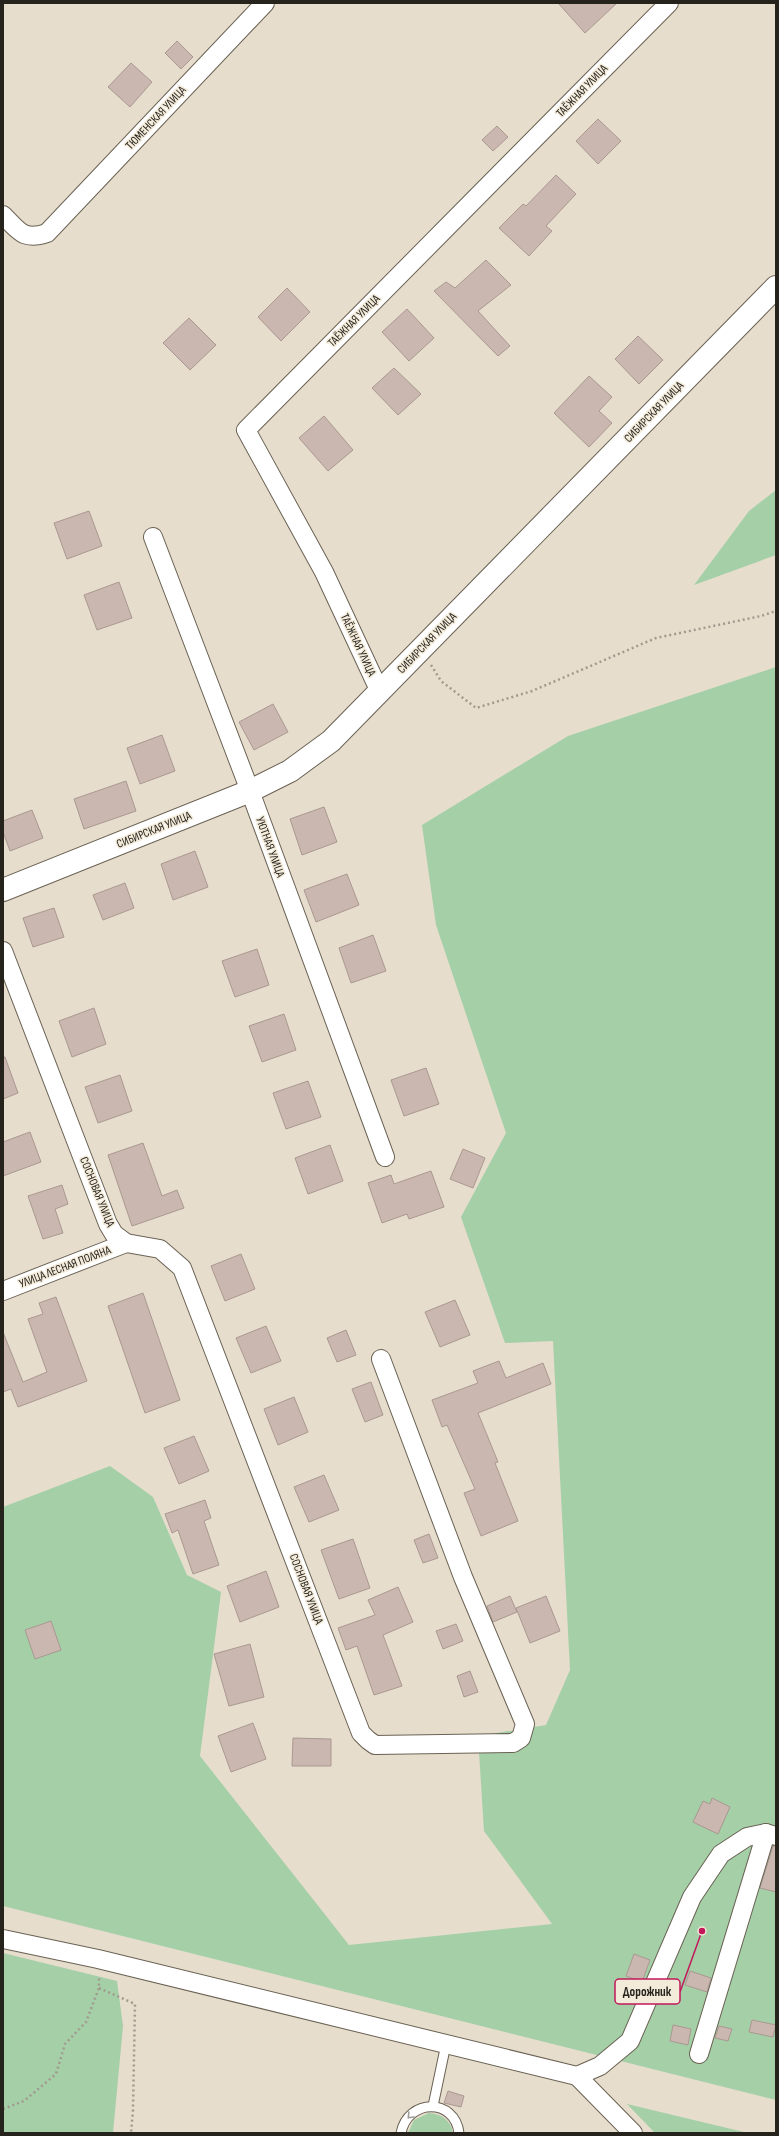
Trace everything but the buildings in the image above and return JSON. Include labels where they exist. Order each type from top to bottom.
[{"type":"street","name":"ТЮМЕНСКАЯ УЛИЦА","points":[[3,215],[27,237],[35,237],[47,233],[265,3]]},
{"type":"street","name":"ТАЁЖНАЯ УЛИЦА","points":[[380,692],[324,572],[246,430],[669,3]]},
{"type":"street","name":"СИБИРСКАЯ УЛИЦА","points":[[3,890],[250,791],[290,771],[332,741],[776,287]]},
{"type":"street","name":"УЮТНАЯ УЛИЦА","points":[[153,537],[250,791],[385,1158]]},
{"type":"street","name":"СОСНОВАЯ УЛИЦА","points":[[3,951],[108,1224],[114,1234],[126,1243],[160,1249],[182,1268],[361,1733],[376,1745],[513,1743],[521,1738],[525,1724],[463,1577],[381,1359]]},
{"type":"street","name":"УЛИЦА ЛЕСНАЯ ПОЛЯНА","points":[[3,1291],[126,1243]]},
{"type":"street","points":[[577,2076],[600,2066],[630,2041],[692,1897],[721,1854],[747,1837],[771,1835],[699,2054]]},
{"type":"street","points":[[3,1939],[98,1959],[577,2076],[633,2133]]},
{"type":"lane","points":[[433,2106],[446,2044]]},
{"type":"lane","points":[[402,2133],[408,2117],[415,2111],[424,2107],[433,2106],[443,2109],[451,2114],[456,2122],[459,2133]]},
{"type":"path","points":[[422,649],[441,681],[476,708],[532,691],[656,638],[761,616],[776,611]]},
{"type":"path","points":[[3,2109],[24,2101],[56,2074],[65,2044],[86,2022],[99,1988],[98,1959]]},
{"type":"path","points":[[99,1988],[135,2004],[134,2110],[131,2133]]},
{"type":"green space","points":[[776,490],[776,555],[694,585],[749,511]]},
{"type":"green space","points":[[776,667],[776,2100],[3,1906],[3,1507],[110,1466],[153,1497],[187,1575],[221,1592],[200,1756],[349,1945],[552,1924],[484,1831],[478,1736],[546,1725],[570,1670],[553,1341],[505,1343],[461,1217],[506,1133],[436,925],[422,825],[568,736]]},
{"type":"green space","points":[[3,1953],[117,1981],[123,2026],[113,2133],[3,2133]]},
{"type":"green space","points":[[627,2104],[748,2133],[655,2133]]},
{"type":"green space","points":[[429,2113],[445,2118],[452,2128],[453,2133],[408,2133],[414,2120]]},
{"type":"place","name":"Дорожник","points":[[702,1931]]}]
